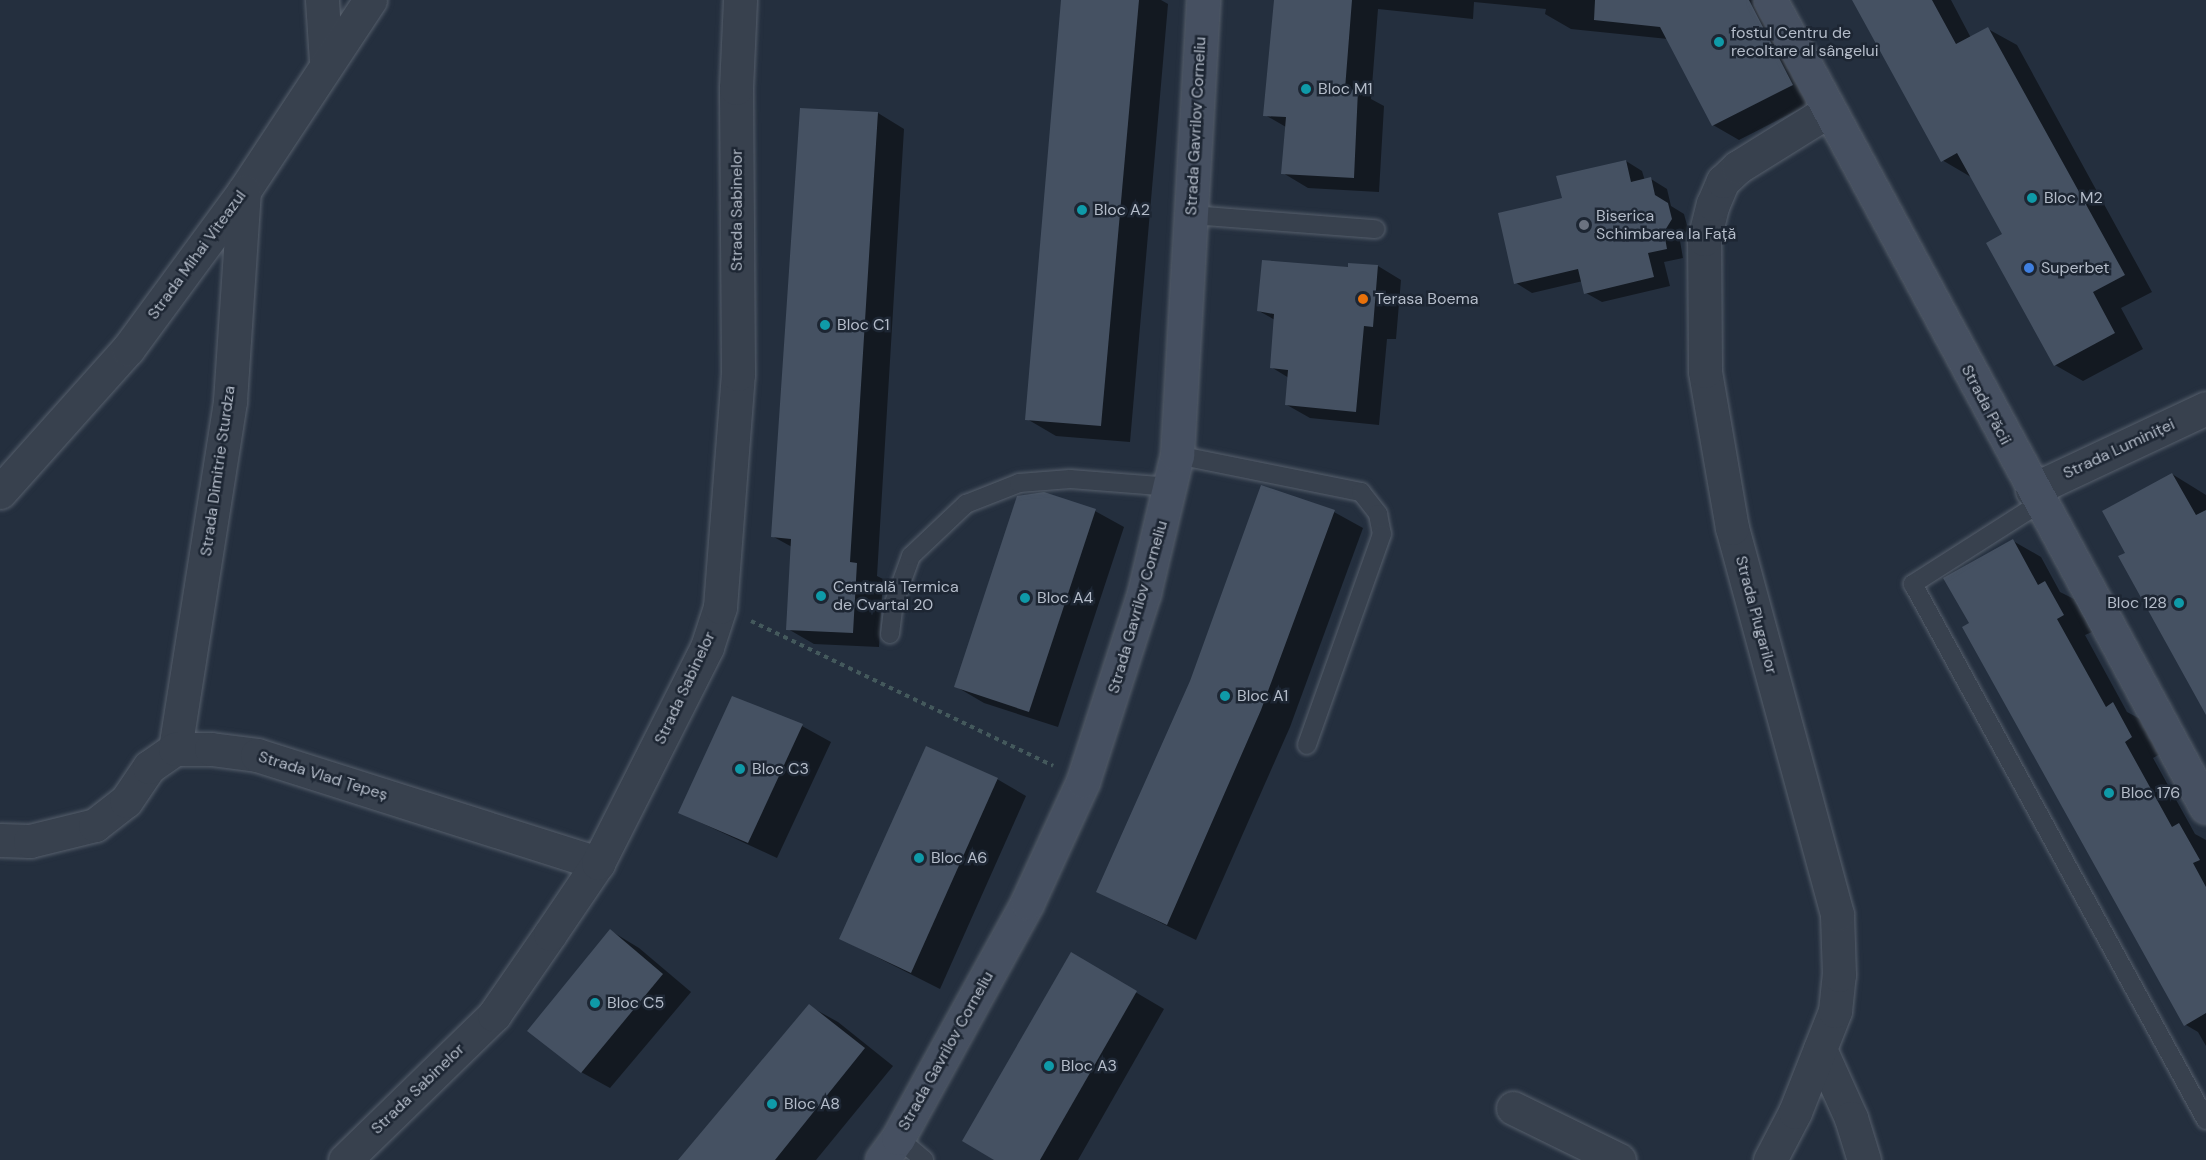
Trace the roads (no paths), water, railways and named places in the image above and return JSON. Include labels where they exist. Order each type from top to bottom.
[{"type":"street","points":[[322,0],[326,62]]},
{"type":"street","name":"Strada Mihai Viteazul","points":[[0,492],[128,349],[244,191],[326,62],[370,0]]},
{"type":"street","name":"Strada Sabinelor","points":[[345,1160],[494,1016],[598,863],[707,647],[720,607],[738,374],[736,88],[740,0]]},
{"type":"street","name":"Strada Gavrilov Corneliu","points":[[890,1149],[1028,903],[1083,781],[1116,686],[1172,487],[1177,454],[1203,0]]},
{"type":"street","name":"Strada Păcii","points":[[1770,0],[2206,807]]},
{"type":"street","name":"Strada Plugarilor","points":[[1770,1160],[1795,1112],[1835,1011],[1838,987],[1837,914],[1732,528],[1705,371],[1702,302],[1704,239],[1724,181],[1738,167],[1828,111]]},
{"type":"street","name":"Strada Dimitrie Sturdza","points":[[175,748],[230,401],[244,191]]},
{"type":"street","name":"Strada Luminiței","points":[[2036,496],[2206,408]]},
{"type":"street","points":[[0,840],[30,841],[95,825],[126,801],[149,767],[175,748]]},
{"type":"street","name":"Strada Vlad Țepeș","points":[[175,748],[257,755],[598,863]]},
{"type":"street","points":[[1820,1049],[1851,1118],[1864,1160]]},
{"type":"street","points":[[1513,1108],[1619,1160]]},
{"type":"lane","points":[[1191,215],[1375,229]]},
{"type":"lane","points":[[1177,454],[1361,492],[1378,514],[1382,534],[1307,745]]},
{"type":"lane","points":[[890,634],[894,603],[911,556],[966,504],[1029,482],[1070,479],[1172,487]]},
{"type":"lane","points":[[2036,496],[1913,585],[2206,1120]]},
{"type":"lane","points":[[890,1149],[924,1160]]},
{"type":"place","name":"fostul Centru de recoltare al sângelui","points":[[1719,42]]},
{"type":"place","name":"Bloc M1","points":[[1306,89]]},
{"type":"place","name":"Bloc M2","points":[[2032,198]]},
{"type":"place","name":"Bloc A2","points":[[1082,210]]},
{"type":"place","name":"Biserica Schimbarea la Față","points":[[1584,225]]},
{"type":"place","name":"Superbet","points":[[2029,268]]},
{"type":"place","name":"Terasa Boema","points":[[1363,299]]},
{"type":"place","name":"Bloc C1","points":[[825,325]]},
{"type":"place","name":"Centrală Termica de Cvartal 20","points":[[821,596]]},
{"type":"place","name":"Bloc A4","points":[[1025,598]]},
{"type":"place","name":"Bloc 128","points":[[2179,603]]},
{"type":"place","name":"Bloc A1","points":[[1225,696]]},
{"type":"place","name":"Bloc C3","points":[[740,769]]},
{"type":"place","name":"Bloc 176","points":[[2109,793]]},
{"type":"place","name":"Bloc A6","points":[[919,858]]},
{"type":"place","name":"Bloc C5","points":[[595,1003]]},
{"type":"place","name":"Bloc A3","points":[[1049,1066]]},
{"type":"place","name":"Bloc A8","points":[[772,1104]]}]
